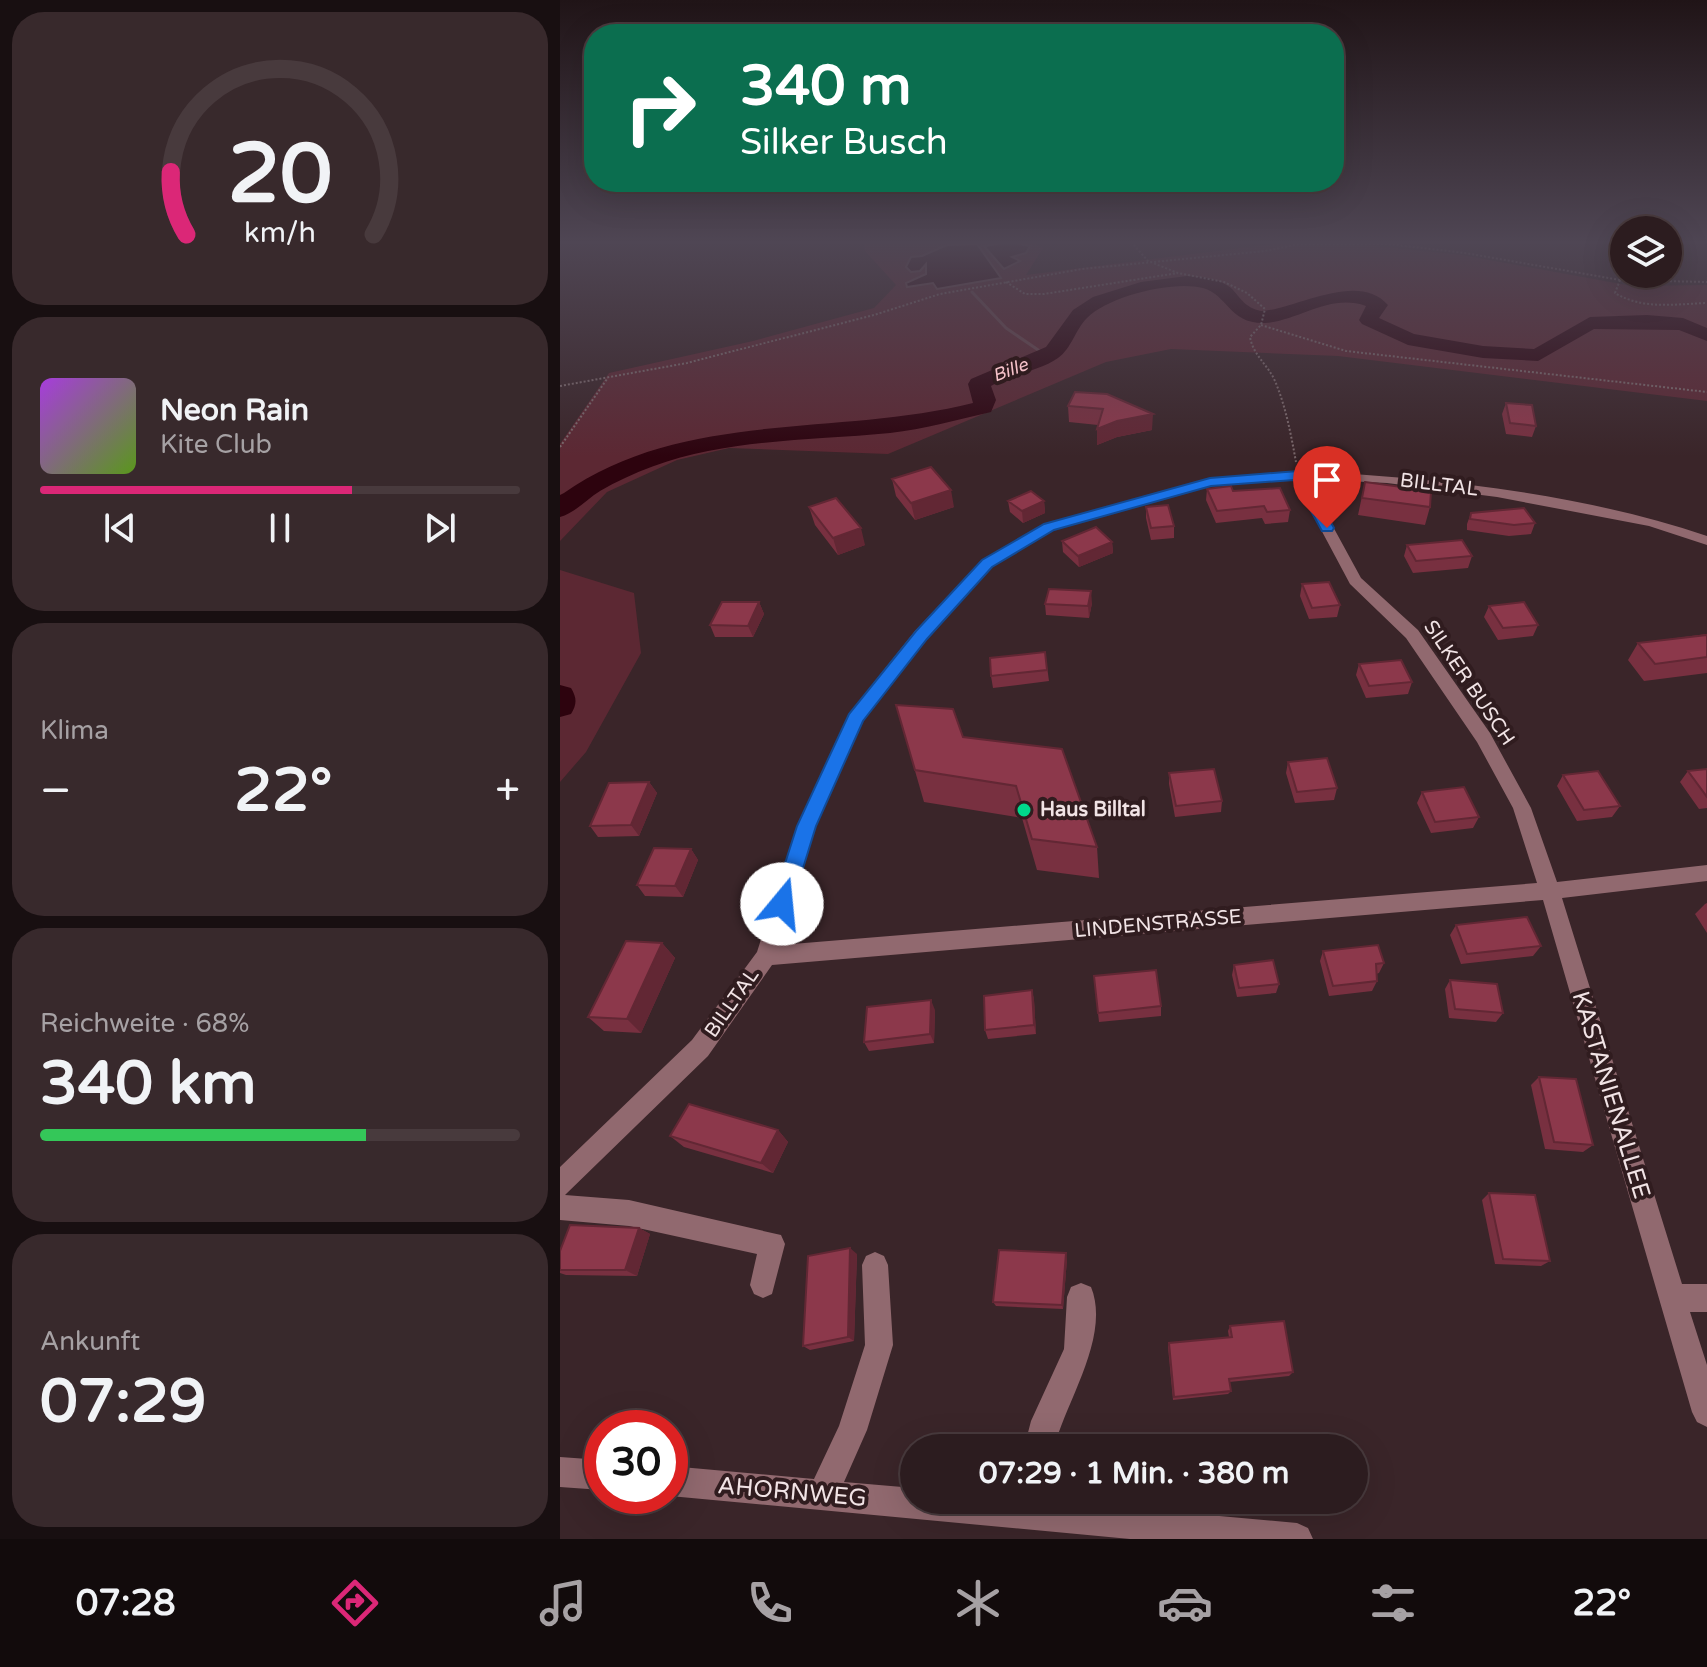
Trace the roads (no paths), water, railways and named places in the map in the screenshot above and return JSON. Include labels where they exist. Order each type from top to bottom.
[{"type":"street","name":"BILLTAL","points":[[560,1184],[700,1048],[766,956],[806,826],[855,718],[921,635],[987,564],[1049,527],[1133,501],[1210,482],[1298,475],[1387,479],[1497,493],[1652,522],[1707,541]]},
{"type":"street","name":"SILKER BUSCH","points":[[1298,475],[1355,581],[1412,634],[1484,738],[1522,808],[1550,891]]},
{"type":"street","name":"LINDENSTRASSE","points":[[766,956],[1550,891],[1707,873]]},
{"type":"street","name":"KASTANIENALLEE","points":[[1550,891],[1707,1412]]},
{"type":"street","points":[[560,1207],[629,1213],[772,1244],[763,1285]]},
{"type":"street","points":[[822,1495],[852,1430],[879,1345],[875,1265]]},
{"type":"street","points":[[1043,1434],[1078,1350],[1081,1297]]},
{"type":"street","points":[[1672,1298],[1707,1298]]},
{"type":"street","points":[[560,1472],[584,1474]]},
{"type":"street","name":"AHORNWEG","points":[[688,1483],[900,1499]]},
{"type":"street","name":"AHORNWEG","points":[[1070,1514],[1179,1533],[1297,1539]]},
{"type":"waterway","points":[[993,314],[1006,328],[1047,356]]},
{"type":"waterway","name":"Bille","points":[[560,509],[579,493],[617,473],[662,455],[707,444],[753,437],[892,426],[938,419],[983,407],[985,400],[979,384],[995,374],[1054,352],[1080,314]]},
{"type":"waterway","name":"Bille","points":[[1248,314],[1261,317],[1278,314]]},
{"type":"waterway","name":"Bille","points":[[1371,314],[1369,320],[1408,339],[1483,352],[1538,355],[1590,323],[1647,321],[1683,324],[1707,335]]},
{"type":"waterway","name":"Bille","points":[[560,696],[560,706]]},
{"type":"place","name":"Haus Billtal","points":[[1024,810]]}]
